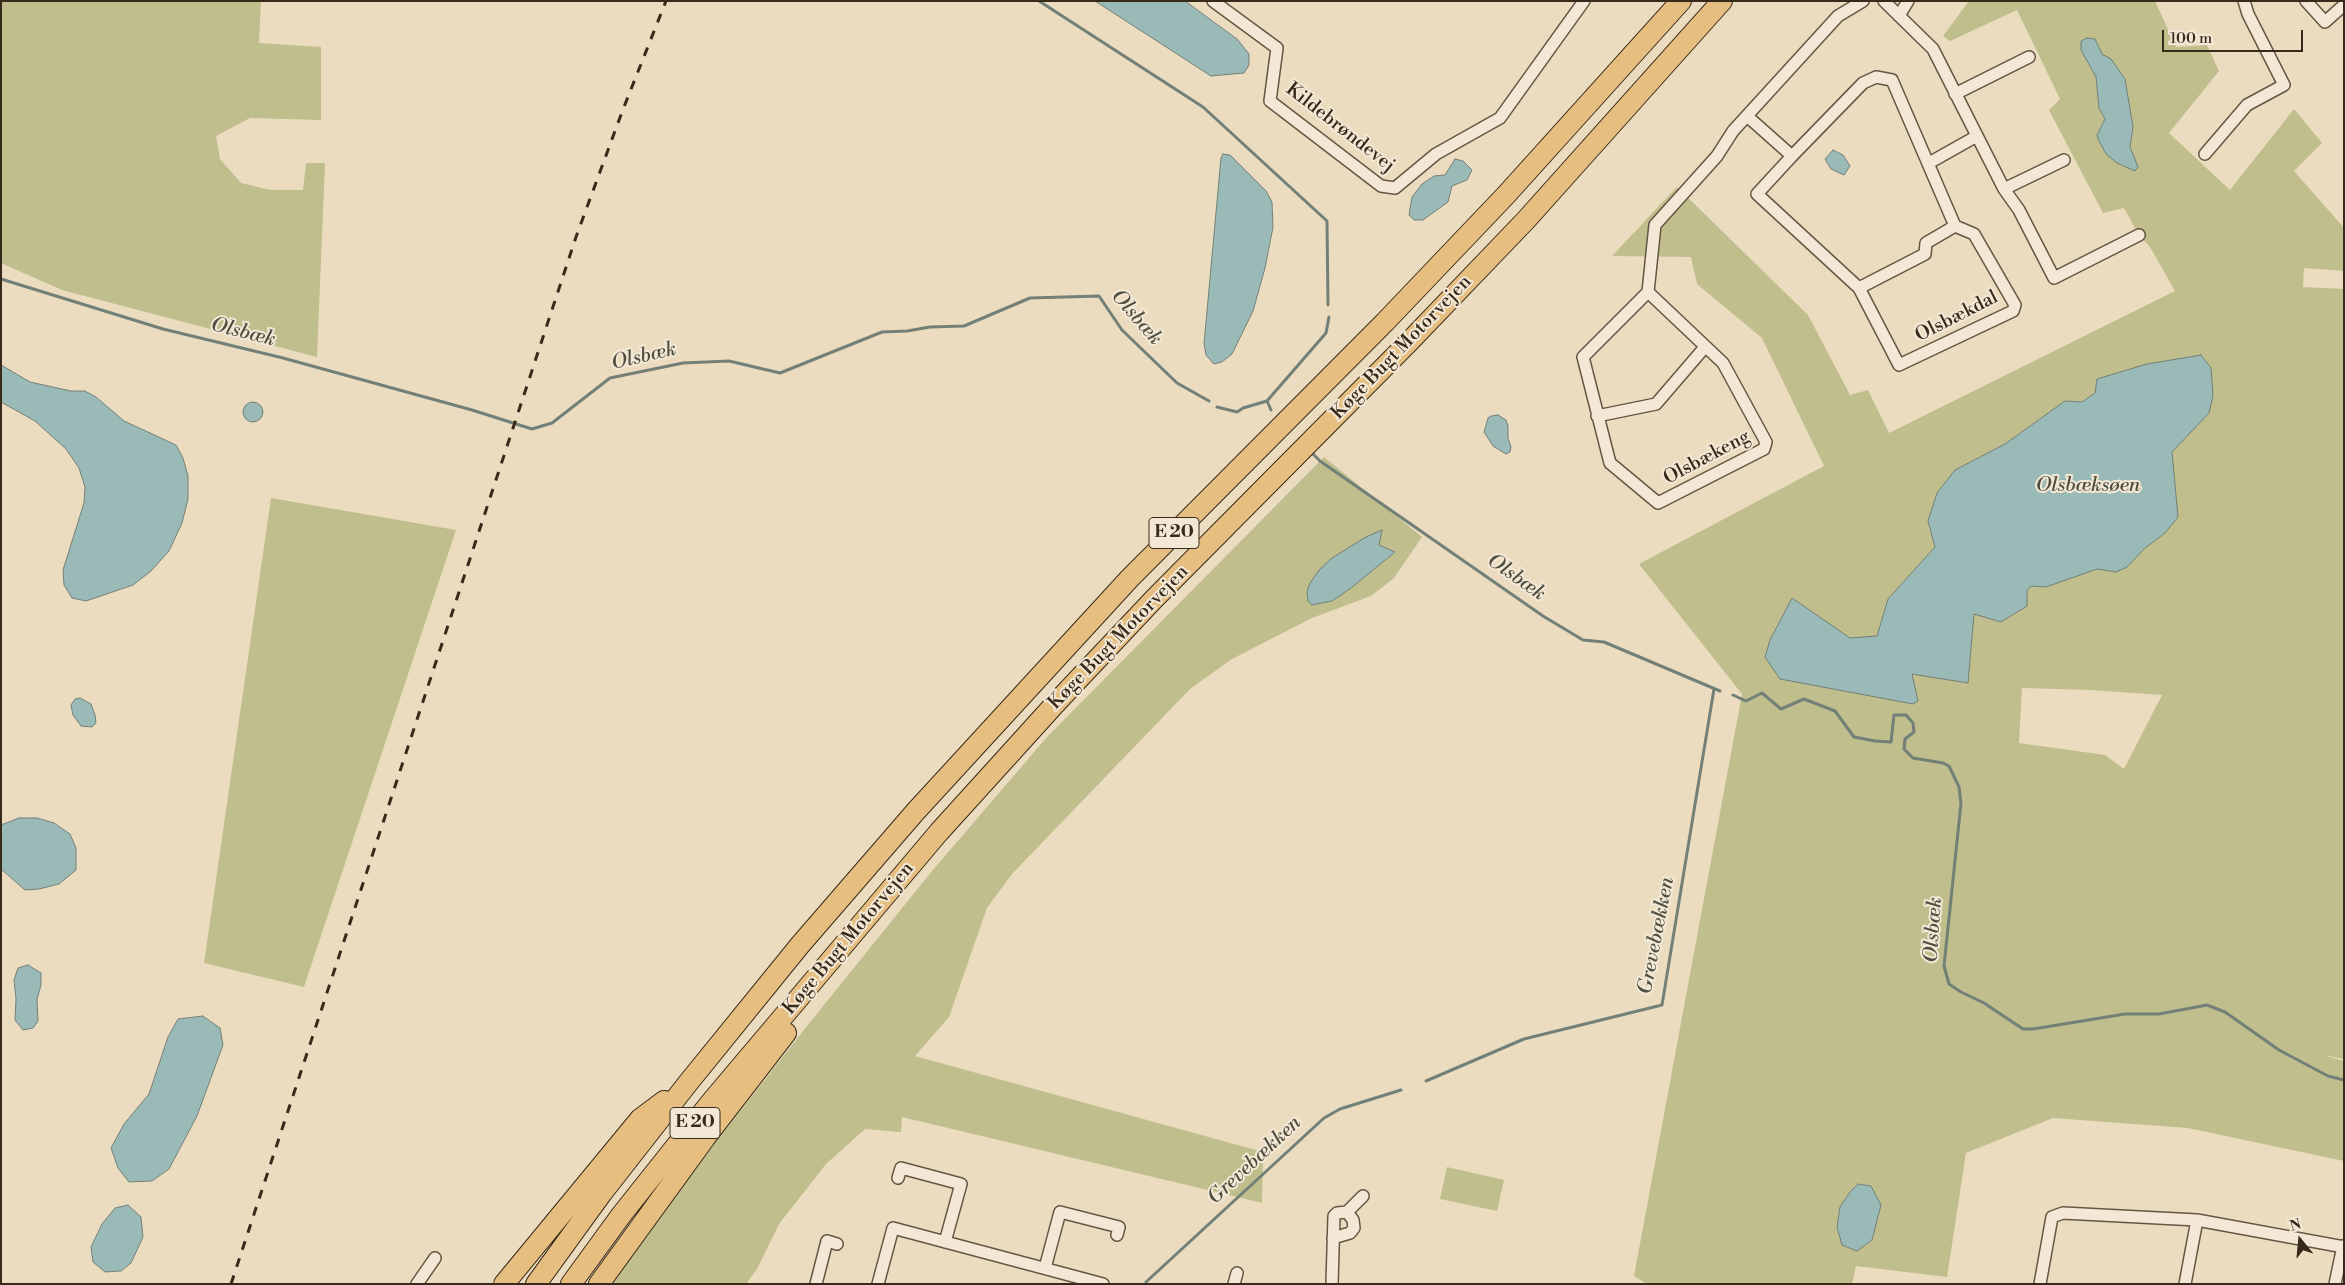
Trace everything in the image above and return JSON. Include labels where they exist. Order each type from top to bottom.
[{"type":"highway","name":"Køge Bugt Motorvejen","points":[[536,1284],[602,1194],[688,1083],[800,945],[916,811],[1130,578],[1386,322],[1506,195],[1681,1]]},
{"type":"highway","name":"Køge Bugt Motorvejen","points":[[571,1284],[622,1214],[711,1102],[940,832],[1154,599],[1520,226],[1722,1]]},
{"type":"highway","points":[[599,1284],[705,1138],[797,1019],[825,967]]},
{"type":"highway","points":[[504,1284],[640,1119],[688,1083]]},
{"type":"street","name":"Kildebrøndevej","points":[[1213,1],[1277,48],[1270,101],[1381,186],[1395,188],[1436,154],[1500,118],[1584,1]]},
{"type":"street","points":[[1648,292],[1655,224],[1717,156],[1733,131],[1838,16],[1863,1]]},
{"type":"street","points":[[1884,1],[1933,49],[2004,189],[2019,210],[2054,278],[2139,235]]},
{"type":"street","points":[[1899,16],[1908,1]]},
{"type":"street","points":[[2205,154],[2247,105],[2284,85],[2248,14],[2244,1]]},
{"type":"street","points":[[2306,1],[2325,22],[2344,6]]},
{"type":"street","points":[[1955,94],[2029,57]]},
{"type":"street","name":"Olsbækdal","points":[[1882,77],[1892,80],[1929,163],[1955,226],[1974,234],[2015,306],[2012,311],[1899,365],[1859,288],[1757,194],[1863,83],[1882,77]]},
{"type":"street","points":[[1747,116],[1792,156]]},
{"type":"street","points":[[1929,163],[1977,136]]},
{"type":"street","points":[[2004,189],[2064,160]]},
{"type":"street","points":[[1859,288],[1925,254],[1926,243],[1955,226]]},
{"type":"street","name":"Olsbækeng","points":[[1648,292],[1705,347],[1723,363],[1766,442],[1764,449],[1658,503],[1610,463],[1583,358],[1648,292]]},
{"type":"street","points":[[1597,416],[1656,404],[1705,347]]},
{"type":"street","points":[[898,1178],[901,1168],[961,1184],[945,1242]]},
{"type":"street","points":[[1332,1284],[1334,1216],[1337,1213],[1347,1212],[1363,1196]]},
{"type":"street","points":[[1045,1268],[1060,1212],[1119,1227],[1117,1235]]},
{"type":"street","points":[[1333,1238],[1350,1233],[1354,1228],[1354,1220],[1347,1212]]},
{"type":"street","points":[[2040,1284],[2052,1217],[2063,1213],[2197,1220],[2343,1246],[2335,1284]]},
{"type":"street","points":[[2185,1284],[2197,1220]]},
{"type":"street","points":[[878,1284],[893,1228],[1103,1284]]},
{"type":"street","points":[[816,1284],[827,1241],[837,1244]]},
{"type":"street","points":[[417,1284],[434,1258]]},
{"type":"shaded area","points":[[1,1],[261,1],[259,43],[321,47],[321,120],[250,118],[216,136],[220,159],[241,183],[270,190],[303,190],[306,163],[325,163],[317,357],[62,290],[1,263]]},
{"type":"shaded area","points":[[1969,1],[2155,1],[2176,47],[2207,45],[2219,71],[2169,133],[2230,190],[2294,109],[2322,143],[2294,171],[2344,228],[2344,271],[2304,268],[2303,287],[2344,289],[2344,1059],[2323,1055],[2344,1061],[2344,1161],[2188,1128],[2053,1118],[1966,1153],[1947,1277],[1856,1266],[1852,1284],[1647,1284],[1634,1276],[1742,694],[1639,564],[1824,466],[1762,338],[1697,284],[1691,257],[1612,256],[1677,187],[1808,315],[1850,395],[1868,390],[1889,433],[2175,291],[2150,247],[2139,235],[2124,208],[2103,213],[2049,110],[2060,99],[2017,10],[1950,41],[1943,36]],"holes":[[[2022,688],[2162,695],[2124,769],[2105,755],[2019,743]]]},
{"type":"shaded area","points":[[1324,457],[1422,537],[1394,578],[1371,596],[1312,618],[1232,659],[1190,689],[1012,874],[987,908],[949,1017],[915,1056],[1263,1152],[1262,1203],[902,1117],[901,1132],[865,1129],[826,1164],[779,1224],[757,1269],[746,1284],[611,1284],[654,1221],[807,1026],[932,871],[1047,737]]},
{"type":"shaded area","points":[[271,498],[456,530],[304,987],[204,963]]},
{"type":"shaded area","points":[[1447,1167],[1504,1180],[1497,1211],[1440,1199]]},
{"type":"water","points":[[1095,1],[1185,1],[1237,39],[1249,54],[1249,65],[1244,73],[1211,76]]},
{"type":"water","points":[[2087,38],[2095,39],[2102,54],[2111,59],[2125,79],[2133,127],[2130,147],[2138,167],[2135,171],[2117,163],[2106,154],[2098,139],[2097,135],[2105,119],[2099,108],[2096,77],[2081,50],[2081,41]]},
{"type":"water","points":[[1833,150],[1843,155],[1850,166],[1844,175],[1831,169],[1825,159]]},
{"type":"water","points":[[1223,154],[1230,155],[1266,191],[1272,202],[1273,227],[1265,268],[1253,311],[1232,354],[1222,362],[1214,364],[1206,355],[1204,344],[1221,158]]},
{"type":"water","points":[[1455,159],[1463,161],[1472,170],[1467,180],[1452,186],[1448,202],[1423,220],[1414,220],[1409,215],[1412,197],[1422,184],[1434,176],[1445,175]]},
{"type":"water","name":"Olsbæksøen","points":[[2201,355],[2211,368],[2213,396],[2209,413],[2172,452],[2178,517],[2165,533],[2145,548],[2127,567],[2116,572],[2097,569],[2046,587],[2031,586],[2027,591],[2027,606],[2001,622],[1974,614],[1968,683],[1912,674],[1918,701],[1913,704],[1780,679],[1765,657],[1770,640],[1792,598],[1850,638],[1877,636],[1888,599],[1935,547],[1928,521],[1937,493],[1955,470],[2005,444],[2065,401],[2082,402],[2095,393],[2097,379],[2147,364]]},
{"type":"water","points":[[1,365],[30,382],[71,391],[85,391],[96,397],[124,421],[176,445],[183,458],[188,476],[188,499],[182,523],[169,551],[151,571],[133,585],[86,601],[72,598],[64,585],[63,570],[84,503],[85,487],[79,468],[66,449],[35,421],[1,402]]},
{"type":"water","points":[[253,402],[260,405],[263,412],[260,419],[253,422],[246,419],[243,412],[246,405]]},
{"type":"water","points":[[1498,415],[1506,420],[1508,426],[1508,438],[1511,447],[1510,452],[1506,454],[1493,446],[1484,432],[1488,418]]},
{"type":"water","points":[[1382,530],[1379,545],[1395,552],[1332,601],[1312,605],[1308,601],[1307,592],[1309,585],[1319,570],[1332,558],[1366,537]]},
{"type":"water","points":[[80,698],[91,704],[96,723],[92,727],[81,726],[73,715],[71,705],[75,699]]},
{"type":"water","points":[[19,818],[37,818],[54,823],[70,834],[76,848],[76,870],[59,884],[25,890],[1,869],[1,825]]},
{"type":"water","points":[[28,965],[41,973],[41,985],[37,999],[38,1021],[33,1028],[23,1030],[15,1020],[16,999],[14,980],[18,968]]},
{"type":"water","points":[[203,1016],[220,1028],[223,1045],[197,1116],[169,1169],[152,1181],[129,1182],[118,1168],[111,1148],[124,1124],[149,1094],[168,1037],[178,1019]]},
{"type":"water","points":[[1858,1184],[1871,1186],[1881,1205],[1872,1240],[1857,1251],[1842,1245],[1837,1227],[1840,1207]]},
{"type":"water","points":[[128,1205],[141,1217],[143,1237],[131,1263],[121,1271],[105,1272],[93,1262],[91,1247],[102,1224],[115,1208]]},
{"type":"waterway","points":[[1039,1],[1203,107],[1327,221],[1328,305]]},
{"type":"waterway","name":"Olsbæk","points":[[1,279],[163,329],[283,358],[472,410],[532,429],[552,423],[610,378],[683,363],[729,361],[780,373],[882,332],[964,326],[1030,298],[1099,296],[1122,330],[1177,383],[1209,401]]},
{"type":"waterway","points":[[1267,401],[1326,333],[1329,317]]},
{"type":"waterway","name":"Olsbæk","points":[[1217,407],[1237,412],[1243,408],[1267,401],[1271,410]]},
{"type":"waterway","name":"Olsbæk","points":[[1313,454],[1320,461],[1543,616],[1583,640],[1604,642],[1720,691]]},
{"type":"waterway","name":"Grevebækken","points":[[1426,1081],[1524,1039],[1662,1005],[1714,689]]},
{"type":"waterway","name":"Olsbæk","points":[[1733,695],[1746,701],[1762,693],[1781,709],[1804,699],[1835,711],[1854,737],[1875,741],[1891,742],[1894,715],[1906,715],[1913,723],[1914,732],[1905,739],[1904,749],[1913,758],[1943,763],[1949,766],[1959,787],[1961,803],[1944,966],[1949,984],[1961,992],[1984,1003],[2023,1029],[2125,1014],[2159,1014],[2207,1005],[2225,1012],[2279,1050],[2328,1076],[2344,1080]]},
{"type":"waterway","name":"Grevebækken","points":[[1146,1282],[1324,1118],[1340,1109],[1401,1090]]},
{"type":"railway","points":[[231,1284],[576,237],[622,112],[666,1]]}]
